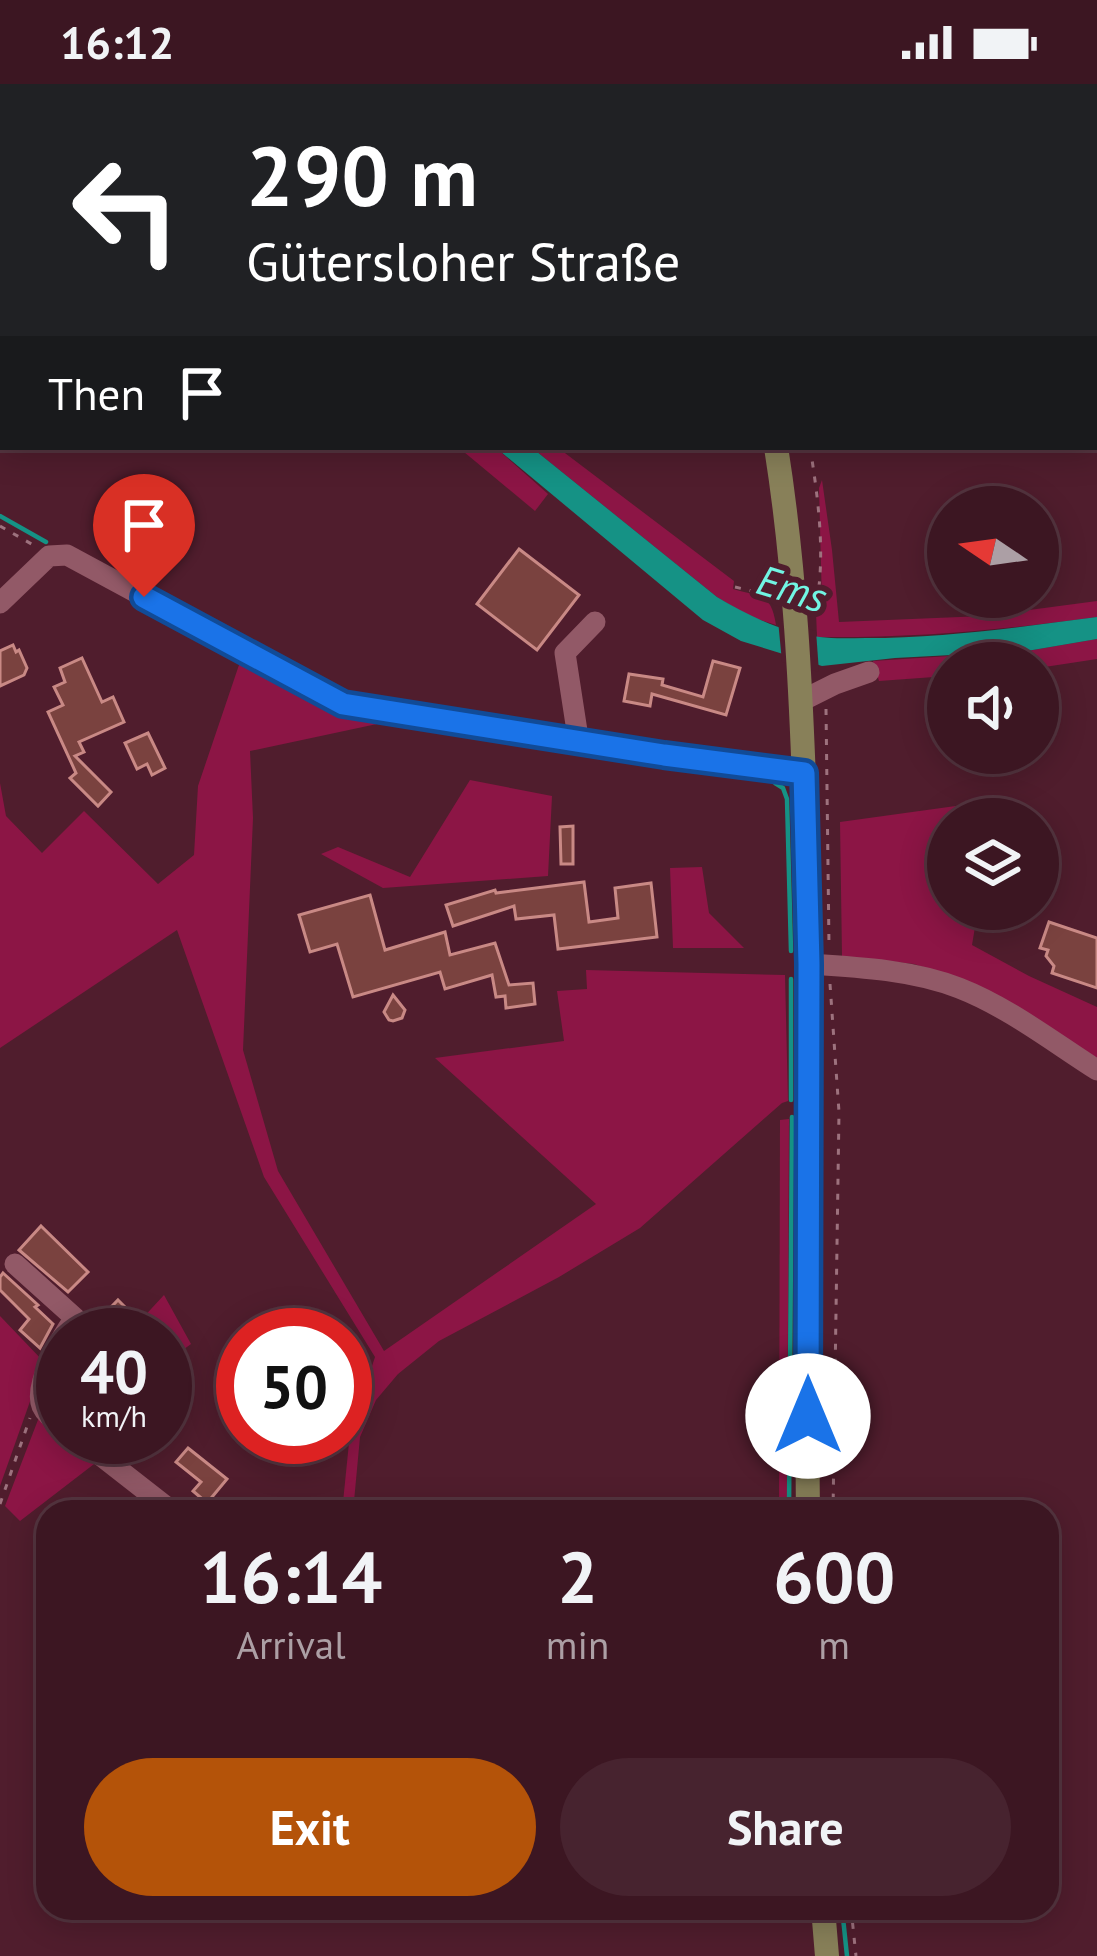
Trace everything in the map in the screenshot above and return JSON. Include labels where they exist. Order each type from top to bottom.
[{"type":"main road","points":[[778,460],[807,691],[804,773],[819,964],[808,1500]]},
{"type":"main road","points":[[824,1920],[827,1956]]},
{"type":"street","points":[[0,603],[49,556],[67,555],[343,704],[686,759],[804,773]]},
{"type":"street","points":[[576,740],[565,653],[595,622]]},
{"type":"street","points":[[807,691],[869,672]]},
{"type":"street","points":[[819,964],[911,976],[958,988],[1097,1070]]},
{"type":"street","points":[[15,1264],[64,1308]]},
{"type":"street","points":[[111,1464],[157,1500]]},
{"type":"path","points":[[735,586],[800,610],[818,603],[816,490],[809,450]]},
{"type":"path","points":[[0,526],[49,556]]},
{"type":"path","points":[[807,691],[827,712],[831,933],[819,964],[839,1112],[833,1500]]},
{"type":"path","points":[[0,1504],[36,1405]]},
{"type":"path","points":[[852,1920],[856,1956]]},
{"type":"shaded area","points":[[462,450],[498,450],[548,494],[535,511]]},
{"type":"shaded area","points":[[499,450],[535,450],[717,597],[753,617],[806,635],[895,638],[1097,617],[1097,639],[1059,646],[927,642],[927,656],[822,666],[741,641],[703,620]]},
{"type":"shaded area","points":[[535,450],[561,450],[734,581],[733,589],[768,602],[776,625],[748,616],[717,597]]},
{"type":"shaded area","points":[[822,480],[839,622],[1059,618],[1059,606],[1097,601],[1097,617],[958,632],[817,637],[816,612],[822,603]]},
{"type":"shaded area","points":[[1097,639],[1097,659],[1059,665],[1059,646]]},
{"type":"shaded area","points":[[927,657],[927,678],[879,681],[873,661]]},
{"type":"shaded area","points":[[240,662],[343,711],[391,721],[250,751],[253,818],[243,1050],[278,1171],[359,1308],[345,1308],[264,1177],[177,930],[0,1048],[0,783],[6,816],[42,853],[84,811],[158,884],[194,855],[198,786]]},
{"type":"shaded area","points":[[470,780],[552,796],[548,876],[383,888],[321,854],[338,847],[410,877]]},
{"type":"shaded area","points":[[927,810],[927,930],[974,930],[972,945],[1097,1007],[1097,1061],[962,980],[914,964],[842,956],[840,822]]},
{"type":"shaded area","points":[[702,867],[709,913],[744,948],[673,948],[670,868]]},
{"type":"shaded area","points":[[586,970],[785,975],[788,1101],[640,1228],[439,1341],[398,1374],[372,1409],[372,1331],[384,1351],[596,1204],[435,1058],[564,1041],[557,991],[587,989]]},
{"type":"shaded area","points":[[789,1119],[787,1500],[779,1500],[780,1120]]},
{"type":"shaded area","points":[[164,1295],[171,1308],[152,1308]]},
{"type":"shaded area","points":[[0,1316],[36,1354],[36,1385],[0,1486]]},
{"type":"shaded area","points":[[36,1425],[36,1464],[94,1464],[47,1500],[36,1500],[36,1509],[20,1521],[5,1506]]},
{"type":"shaded area","points":[[347,1464],[357,1464],[354,1500],[343,1500]]},
{"type":"pier","points":[[778,620],[816,631],[819,672],[782,662]]},
{"type":"building","points":[[519,549],[579,595],[537,650],[477,604]]},
{"type":"building","points":[[13,645],[27,668],[24,675],[0,686],[0,651]]},
{"type":"building","points":[[82,658],[102,702],[113,697],[124,722],[79,742],[84,752],[75,756],[111,792],[98,806],[70,778],[76,773],[48,712],[63,705],[54,687],[65,682],[60,668]]},
{"type":"building","points":[[713,661],[740,668],[726,715],[652,694],[650,706],[624,701],[629,674],[663,679],[662,685],[703,697]]},
{"type":"building","points":[[148,733],[165,768],[152,775],[147,764],[137,769],[125,743]]},
{"type":"building","points":[[573,826],[573,864],[561,864],[560,827]]},
{"type":"building","points":[[584,882],[589,922],[618,918],[615,888],[651,883],[657,937],[558,949],[554,915],[516,919],[514,906],[453,926],[446,905],[495,890]]},
{"type":"building","points":[[370,895],[385,950],[445,932],[450,955],[495,943],[509,985],[533,983],[535,1004],[506,1008],[505,996],[496,997],[492,975],[445,989],[440,972],[353,997],[337,944],[310,952],[299,915]]},
{"type":"building","points":[[1059,925],[1097,938],[1097,988],[1052,973],[1048,950],[1040,948],[1046,930],[1059,930]]},
{"type":"building","points":[[393,995],[405,1010],[402,1018],[393,1021],[384,1012]]},
{"type":"building","points":[[41,1226],[88,1272],[68,1292],[19,1250]]},
{"type":"building","points":[[3,1273],[38,1305],[36,1344],[20,1330],[29,1319],[0,1290]]},
{"type":"building","points":[[192,1451],[227,1479],[210,1500],[193,1491],[201,1482],[178,1464],[192,1464]]},
{"type":"waterway","points":[[0,516],[46,542]]},
{"type":"waterway","points":[[775,783],[787,799],[791,951]]},
{"type":"waterway","points":[[791,979],[791,1100]]},
{"type":"waterway","points":[[789,1500],[792,1117]]},
{"type":"waterway","points":[[843,1920],[847,1956]]},
{"type":"route","points":[[144,597],[343,704],[804,773],[809,964],[808,1416]]},
{"type":"water label","name":"Ems","points":[[792,588]]}]
